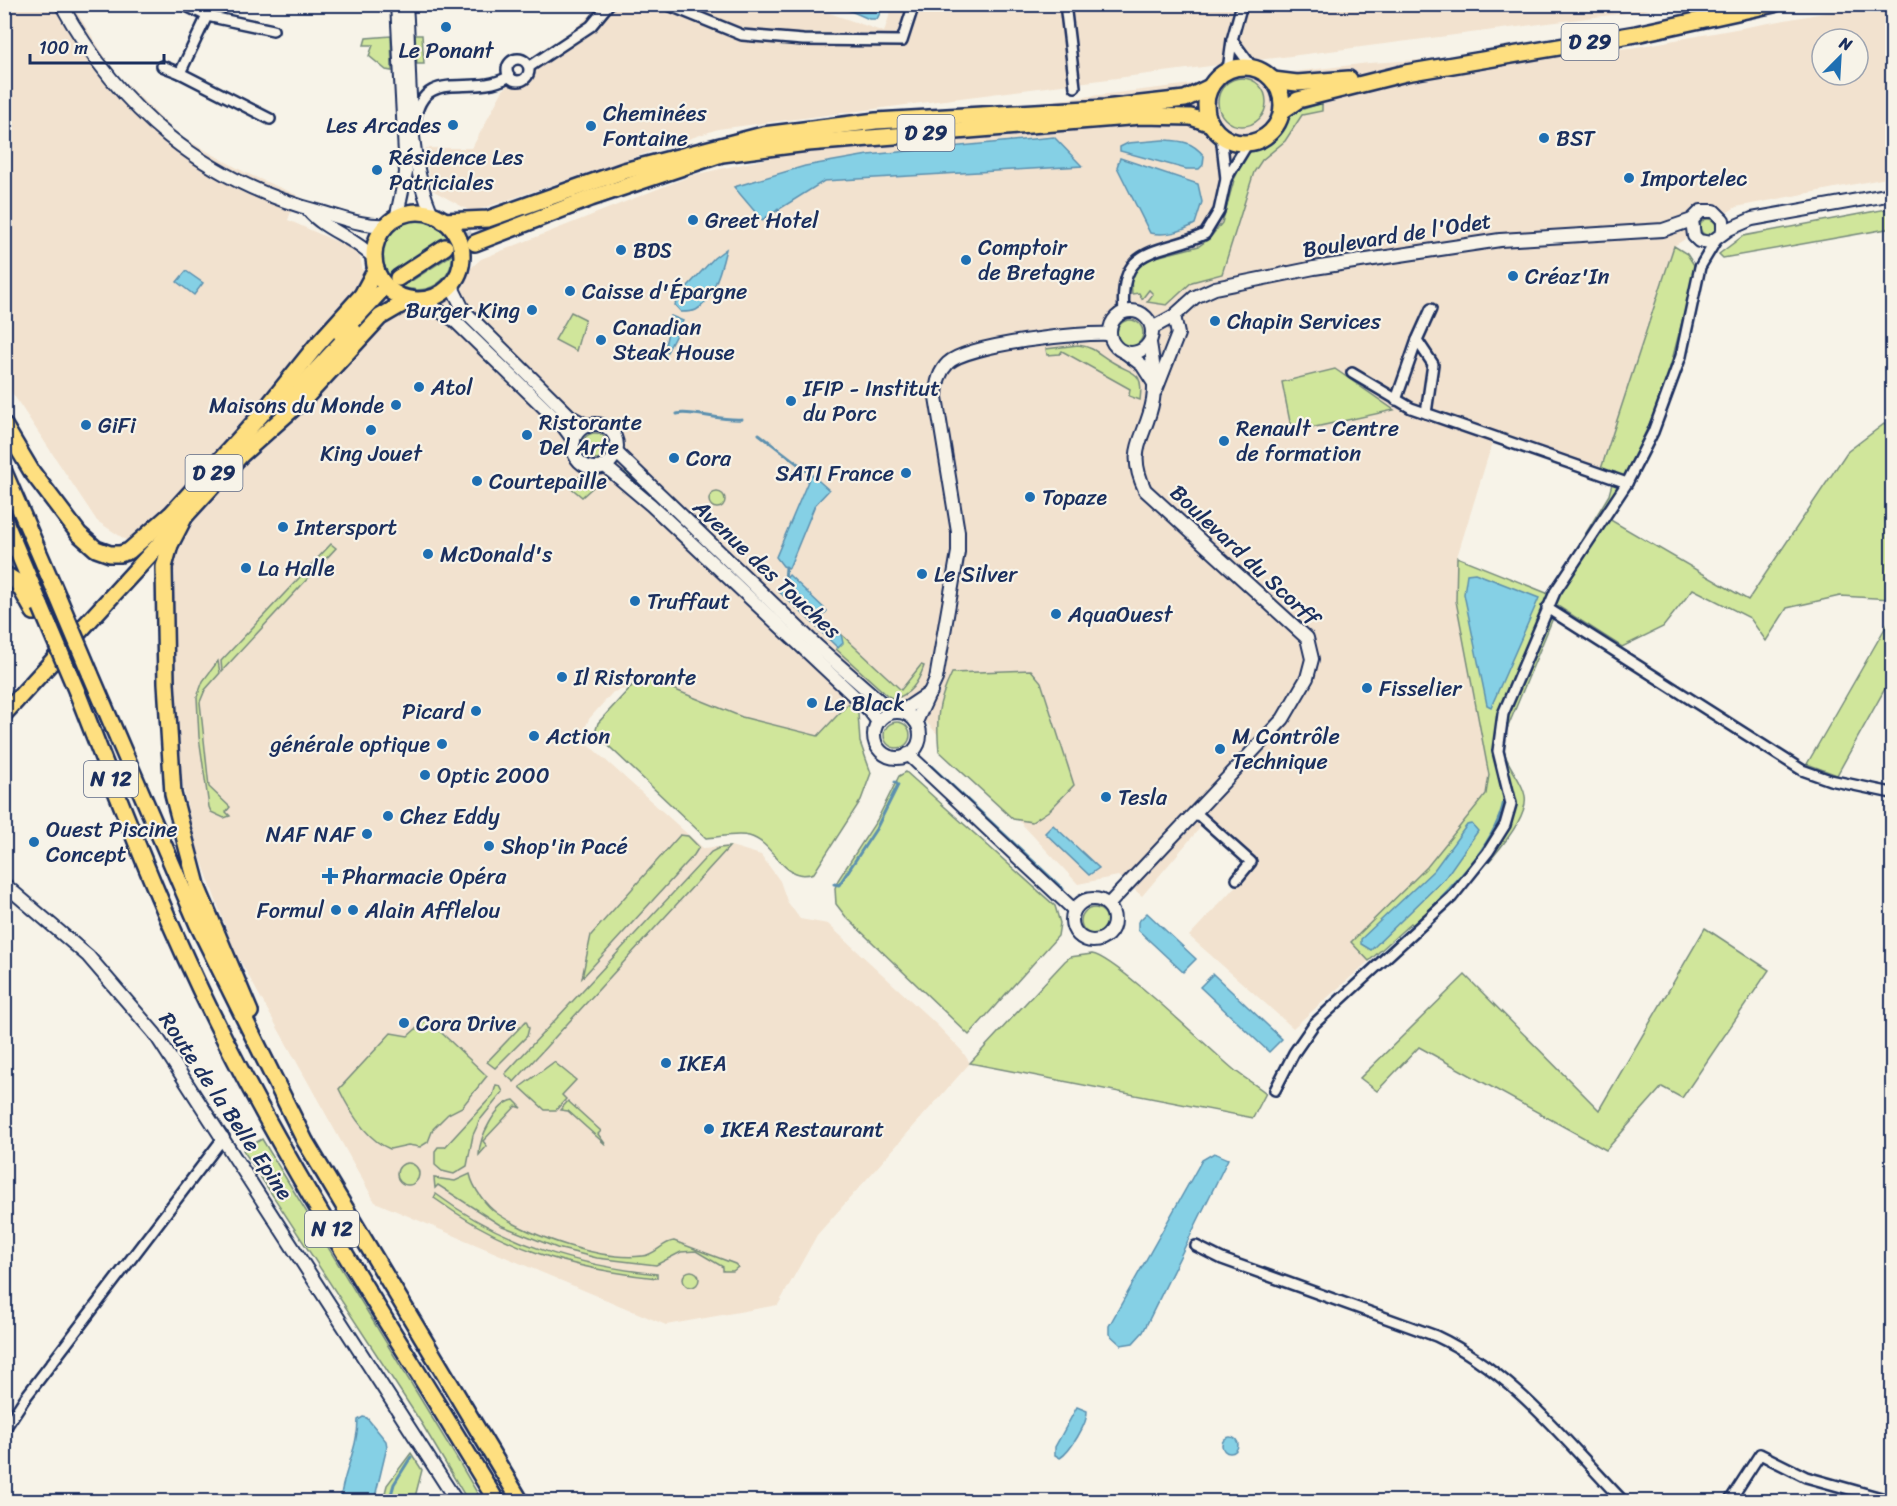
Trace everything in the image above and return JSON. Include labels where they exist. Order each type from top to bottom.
[{"type":"main road","name":"D 29","points":[[1282,111],[1298,100],[1406,74],[1636,34],[1774,4]]},
{"type":"main road","points":[[1252,67],[1273,80],[1282,97],[1282,111],[1276,127],[1268,135],[1248,143],[1238,143],[1216,130],[1206,104],[1210,87],[1228,70],[1252,67]]},
{"type":"main road","name":"D 29","points":[[1273,80],[1318,83],[1406,74]]},
{"type":"main road","name":"D 29","points":[[1210,87],[1185,99],[1105,108],[876,121],[763,135],[660,161],[474,240],[644,179],[722,154],[808,143],[1141,116],[1191,117],[1216,130]]},
{"type":"main road","points":[[123,568],[177,516],[316,346],[362,295],[375,263],[376,242],[392,222],[414,213],[473,221],[508,213],[583,184],[660,161]]},
{"type":"main road","points":[[375,263],[389,289],[416,299],[439,294],[453,282],[460,268],[482,252],[595,205],[644,179]]},
{"type":"main road","points":[[438,218],[459,242],[460,268]]},
{"type":"main road","points":[[400,280],[446,250]]},
{"type":"main road","name":"D 29","points":[[4,700],[123,568],[171,521],[381,297],[241,454]]},
{"type":"main road","name":"D 29","points":[[4,714],[177,516],[241,454],[293,409],[380,317],[416,299]]},
{"type":"main road","points":[[4,425],[32,472],[79,534],[96,549],[110,554],[129,551],[177,516]]},
{"type":"main road","name":"N 12","points":[[4,472],[198,925],[304,1141],[521,1502]]},
{"type":"main road","points":[[177,516],[164,567],[169,759],[178,822],[198,889],[304,1141]]},
{"type":"main road","name":"N 12","points":[[4,519],[72,693],[181,949],[273,1131],[497,1502]]},
{"type":"main road","points":[[4,574],[17,582],[38,609]]},
{"type":"street","points":[[61,4],[96,62],[115,86],[136,109],[178,146],[223,174],[309,211],[364,224],[392,222],[406,173],[397,4]]},
{"type":"street","points":[[182,4],[207,16],[273,30]]},
{"type":"street","points":[[406,4],[420,185],[438,218]]},
{"type":"street","points":[[529,67],[520,58],[513,59],[506,67],[508,76],[512,80],[523,80],[527,77],[529,67],[591,26],[609,4]]},
{"type":"street","points":[[666,4],[742,35],[803,40],[902,42],[914,4]]},
{"type":"street","points":[[1065,4],[1075,87]]},
{"type":"street","points":[[1228,70],[1232,40],[1242,4]]},
{"type":"street","points":[[180,73],[207,16]]},
{"type":"street","points":[[1232,40],[1252,67]]},
{"type":"street","points":[[162,66],[270,119]]},
{"type":"street","points":[[414,128],[418,106],[431,90],[448,86],[483,85],[508,76]]},
{"type":"street","points":[[1216,130],[1226,179]]},
{"type":"street","points":[[1124,312],[1122,292],[1130,268],[1143,254],[1204,234],[1219,211],[1226,179],[1248,143]]},
{"type":"street","name":"Boulevard de l'Odet","points":[[1152,328],[1174,316],[1195,297],[1215,288],[1314,268],[1500,240],[1663,230],[1692,220],[1697,213],[1705,210],[1714,211],[1721,216],[1752,219],[1893,195]]},
{"type":"street","points":[[309,211],[315,218],[356,241],[375,263]]},
{"type":"street","points":[[1700,267],[1719,237],[1724,224],[1721,216]]},
{"type":"street","name":"Boulevard de l'Odet","points":[[1663,230],[1696,239],[1719,237],[1752,219]]},
{"type":"street","points":[[1275,1090],[1294,1053],[1314,1024],[1372,968],[1442,908],[1499,835],[1511,804],[1498,751],[1500,727],[1547,608],[1627,483],[1653,432],[1685,340],[1700,267],[1692,220]]},
{"type":"street","points":[[453,282],[454,291],[464,311],[571,417],[588,426],[602,426],[611,431],[616,440],[616,452],[604,466],[593,468],[582,464],[575,456],[574,441],[578,433],[588,426]]},
{"type":"street","points":[[416,299],[454,321],[562,426],[574,441]]},
{"type":"street","points":[[1396,400],[1417,340],[1431,309]]},
{"type":"street","points":[[1126,353],[1139,352],[1150,343],[1152,328],[1145,316],[1131,311],[1124,312],[1113,321],[1110,334],[1115,346],[1142,365],[1153,388]]},
{"type":"street","points":[[1153,388],[1178,334],[1174,316]]},
{"type":"street","points":[[932,692],[878,722],[874,738],[880,750],[896,757],[909,754],[919,739],[916,722],[932,692],[936,679],[958,552],[958,532],[936,397],[936,383],[948,364],[959,356],[978,350],[1089,333],[1110,334]]},
{"type":"street","points":[[1417,340],[1433,364],[1426,413]]},
{"type":"street","name":"Boulevard du Scorff","points":[[1108,905],[1283,719],[1307,678],[1312,659],[1307,638],[1145,490],[1136,472],[1136,450],[1153,388],[1150,343]]},
{"type":"street","points":[[1352,373],[1396,400],[1426,413],[1627,483]]},
{"type":"street","name":"Avenue des Touches","points":[[616,452],[817,646],[897,712]]},
{"type":"street","name":"Avenue des Touches","points":[[604,466],[618,475],[676,528],[870,711],[878,722]]},
{"type":"street","points":[[1547,608],[1802,770],[1830,780],[1893,793]]},
{"type":"street","points":[[897,712],[916,722]]},
{"type":"street","points":[[909,754],[1074,910]]},
{"type":"street","points":[[1195,812],[1251,862],[1237,879]]},
{"type":"street","name":"Route de la Belle Epine","points":[[4,884],[88,956],[113,982],[155,1034],[224,1137],[457,1502]]},
{"type":"street","points":[[1091,898],[1108,905],[1114,915],[1113,929],[1106,938],[1087,941],[1078,936],[1072,923],[1074,910],[1080,902],[1091,898]]},
{"type":"street","points":[[4,1430],[25,1398],[224,1137]]},
{"type":"street","points":[[1196,1246],[1222,1259],[1436,1336],[1468,1352],[1521,1395],[1624,1502]]},
{"type":"street","points":[[1729,1502],[1760,1454],[1806,1477],[1893,1501]]},
{"type":"shaded area","points":[[893,4],[1663,5],[1642,11],[718,129],[472,212],[432,190],[426,161],[426,148],[472,148],[503,90],[602,5],[812,5],[812,7],[884,32]]},
{"type":"shaded area","points":[[4,5],[72,5],[116,74],[180,136],[246,173],[297,195],[288,220],[351,248],[360,257],[364,277],[399,311],[433,310],[463,287],[471,268],[481,259],[693,175],[801,151],[923,116],[1369,63],[1631,48],[1868,5],[1892,5],[1892,177],[1736,207],[1674,246],[1601,469],[1495,434],[1457,557],[1456,601],[1489,775],[1486,794],[1427,867],[1351,942],[1369,961],[1293,1028],[1189,936],[1258,862],[1210,816],[1142,896],[1118,876],[1078,884],[929,725],[875,674],[818,736],[742,717],[641,676],[626,689],[613,692],[589,719],[581,738],[703,848],[731,846],[761,855],[780,881],[787,901],[800,919],[828,924],[936,1024],[962,1051],[970,1063],[817,1235],[778,1305],[666,1325],[375,1202],[234,950],[193,837],[170,718],[175,572],[97,521],[5,382]]},
{"type":"green space","points":[[415,35],[422,35],[424,64],[417,64]]},
{"type":"green space","points":[[391,36],[392,71],[386,70],[369,56],[373,45],[364,45],[366,38]]},
{"type":"green space","points":[[1237,78],[1247,78],[1259,85],[1266,97],[1266,107],[1259,119],[1247,126],[1237,126],[1222,115],[1218,107],[1218,97],[1229,82]]},
{"type":"green space","points":[[1322,103],[1322,111],[1302,115],[1285,141],[1262,160],[1254,172],[1222,274],[1192,282],[1167,305],[1147,302],[1153,294],[1149,290],[1142,299],[1139,293],[1132,294],[1131,278],[1139,266],[1152,258],[1199,246],[1209,239],[1222,223],[1234,180],[1246,153],[1273,140],[1294,112]]},
{"type":"green space","points":[[1892,208],[1892,228],[1723,258],[1719,254],[1743,236]]},
{"type":"green space","points":[[1708,219],[1716,227],[1708,235],[1700,227]]},
{"type":"green space","points":[[421,220],[440,228],[450,240],[423,253],[391,278],[385,268],[383,258],[387,239],[400,225]]},
{"type":"green space","points":[[1674,246],[1687,254],[1696,268],[1664,391],[1607,518],[1748,600],[1847,452],[1892,418],[1892,599],[1840,596],[1787,608],[1766,641],[1750,618],[1693,589],[1663,627],[1622,647],[1558,606],[1502,741],[1503,750],[1525,796],[1523,811],[1514,828],[1483,868],[1419,932],[1411,923],[1369,961],[1351,942],[1427,867],[1486,794],[1489,775],[1456,601],[1457,557],[1549,594],[1609,495],[1615,472],[1601,469]]},
{"type":"green space","points":[[453,254],[448,272],[436,284],[421,290],[402,287]]},
{"type":"green space","points":[[571,312],[585,319],[576,351],[555,340]]},
{"type":"green space","points":[[1130,320],[1139,324],[1143,333],[1139,342],[1130,346],[1121,342],[1117,333],[1121,324]]},
{"type":"green space","points":[[1078,345],[1093,349],[1136,375],[1140,383],[1140,400],[1129,396],[1130,389],[1062,351],[1060,354],[1047,355],[1046,349]]},
{"type":"green space","points":[[1335,369],[1394,410],[1292,432],[1282,382]]},
{"type":"green space","points":[[595,433],[604,437],[608,446],[604,455],[595,459],[586,455],[582,446],[586,437]]},
{"type":"green space","points":[[626,471],[874,703],[871,706],[623,474]]},
{"type":"green space","points":[[579,477],[601,480],[582,497],[569,486]]},
{"type":"green space","points":[[717,492],[725,500],[717,508],[709,500]]},
{"type":"green space","points":[[331,544],[336,548],[222,671],[221,661]]},
{"type":"green space","points":[[1892,616],[1892,676],[1837,775],[1807,764]]},
{"type":"green space","points":[[841,634],[901,690],[921,665],[924,666],[916,683],[900,697],[894,699],[888,696],[836,649]]},
{"type":"green space","points":[[218,661],[220,673],[205,690],[200,702],[209,787],[230,807],[226,812],[230,816],[224,818],[211,812],[209,807],[199,737],[197,697],[203,681]]},
{"type":"green space","points":[[1031,670],[1041,682],[1074,785],[1050,810],[1032,822],[1013,819],[939,751],[938,729],[943,694],[952,673]]},
{"type":"green space","points":[[641,676],[742,717],[818,736],[848,704],[858,713],[860,742],[871,773],[861,800],[814,873],[803,875],[794,873],[786,868],[766,846],[749,836],[706,838],[595,733],[598,723]]},
{"type":"green space","points":[[897,722],[906,726],[910,735],[906,744],[897,748],[888,744],[884,735],[888,726]]},
{"type":"green space","points":[[906,772],[1055,906],[1060,923],[1058,936],[969,1035],[846,917],[836,904],[835,888],[838,880],[877,820],[899,776]]},
{"type":"green space","points":[[680,835],[688,836],[699,847],[694,855],[582,978],[591,935]]},
{"type":"green space","points":[[729,847],[514,1082],[505,1074],[711,852]]},
{"type":"green space","points":[[1094,908],[1103,912],[1107,921],[1103,930],[1094,934],[1085,930],[1081,921],[1085,912]]},
{"type":"green space","points":[[1705,928],[1769,970],[1682,1098],[1662,1087],[1606,1150],[1419,1047],[1377,1091],[1360,1078],[1465,975],[1599,1110]]},
{"type":"green space","points":[[1092,954],[1120,970],[1232,1068],[1266,1093],[1253,1118],[970,1063],[1065,961],[1070,957]]},
{"type":"green space","points":[[427,1019],[487,1076],[462,1107],[448,1114],[433,1129],[428,1142],[420,1147],[408,1145],[390,1149],[366,1132],[353,1115],[339,1089],[391,1033],[408,1036]]},
{"type":"green space","points":[[526,1021],[529,1028],[527,1036],[495,1068],[487,1062]]},
{"type":"green space","points":[[554,1062],[576,1080],[562,1095],[566,1099],[556,1110],[545,1110],[520,1087]]},
{"type":"green space","points":[[496,1085],[500,1086],[503,1092],[480,1120],[473,1135],[467,1166],[454,1174],[442,1171],[435,1165],[435,1151],[438,1147],[445,1147],[493,1095]]},
{"type":"green space","points":[[514,1100],[522,1108],[516,1106],[483,1141],[487,1146],[479,1155],[485,1131],[495,1114],[501,1107]]},
{"type":"green space","points":[[568,1101],[601,1131],[598,1134],[606,1145],[568,1111],[560,1110]]},
{"type":"green space","points":[[262,1139],[482,1501],[468,1501],[422,1424],[243,1150]]},
{"type":"green space","points":[[408,1163],[416,1166],[419,1174],[416,1182],[408,1185],[400,1182],[397,1174],[400,1166]]},
{"type":"green space","points":[[470,1174],[477,1191],[493,1211],[529,1231],[568,1246],[626,1257],[647,1255],[674,1241],[738,1267],[733,1271],[723,1271],[723,1267],[696,1251],[681,1252],[656,1265],[597,1258],[557,1248],[500,1225],[438,1185],[435,1188],[434,1178],[455,1181]]},
{"type":"green space","points":[[436,1194],[487,1226],[514,1239],[597,1265],[657,1274],[657,1278],[596,1269],[540,1254],[486,1231],[460,1216],[434,1198]]},
{"type":"green space","points":[[691,1271],[697,1273],[699,1279],[697,1285],[691,1287],[685,1285],[683,1279],[685,1273]]},
{"type":"green space","points":[[411,1453],[422,1470],[414,1501],[383,1501],[387,1485]]},
{"type":"water","points":[[837,5],[884,5],[877,19],[869,19]]},
{"type":"water","points":[[1054,137],[1082,166],[824,181],[762,220],[734,187],[805,166],[868,155]]},
{"type":"water","points":[[1163,140],[1181,142],[1195,147],[1204,156],[1203,165],[1199,169],[1186,169],[1120,151],[1120,147],[1128,143]]},
{"type":"water","points":[[1120,158],[1198,184],[1202,202],[1195,224],[1173,233],[1150,233],[1117,167]]},
{"type":"water","points":[[726,249],[716,283],[702,306],[691,312],[681,312],[675,305],[677,298],[714,258]]},
{"type":"water","points":[[186,271],[203,283],[194,295],[177,282]]},
{"type":"water","points":[[671,316],[683,321],[667,352],[664,352]]},
{"type":"water","points":[[811,474],[829,490],[815,505],[789,568],[783,566],[776,557]]},
{"type":"water","points":[[1475,573],[1539,598],[1491,707],[1487,705],[1464,594],[1467,574]]},
{"type":"water","points":[[789,575],[827,611],[814,624],[777,590]]},
{"type":"water","points":[[828,623],[841,634],[843,643],[838,648],[817,628]]},
{"type":"water","points":[[1472,824],[1478,831],[1445,878],[1371,950],[1361,944],[1361,939],[1434,870],[1467,825]]},
{"type":"water","points":[[1053,825],[1099,868],[1089,875],[1045,833]]},
{"type":"water","points":[[1147,913],[1196,959],[1183,972],[1138,930],[1138,922]]},
{"type":"water","points":[[1213,974],[1282,1039],[1269,1052],[1200,987]]},
{"type":"water","points":[[1214,1153],[1228,1159],[1143,1332],[1133,1343],[1121,1345],[1109,1334],[1109,1326],[1202,1160]]},
{"type":"water","points":[[1077,1407],[1087,1411],[1085,1423],[1073,1444],[1060,1458],[1055,1455],[1055,1447]]},
{"type":"water","points":[[363,1417],[367,1418],[386,1441],[387,1447],[374,1501],[340,1501],[356,1441],[358,1420]]},
{"type":"water","points":[[1227,1437],[1233,1437],[1238,1445],[1236,1451],[1227,1453],[1222,1448],[1222,1442]]},
{"type":"waterway","points":[[778,209],[780,218]]},
{"type":"waterway","points":[[772,213],[775,222]]},
{"type":"waterway","points":[[677,414],[689,413],[742,419]]},
{"type":"waterway","points":[[759,434],[811,474]]},
{"type":"waterway","points":[[785,581],[786,567]]},
{"type":"waterway","points":[[930,765],[1063,889]]},
{"type":"waterway","points":[[834,884],[839,885],[876,829],[898,785],[895,782]]},
{"type":"waterway","points":[[1430,910],[1465,872],[1486,843],[1495,828],[1505,795]]},
{"type":"waterway","points":[[1378,957],[1422,917]]},
{"type":"waterway","points":[[389,1502],[394,1484],[411,1457]]},
{"type":"tunnel","points":[[445,247],[473,237]]},
{"type":"tunnel","points":[[378,294],[398,278]]},
{"type":"place","name":"Le Ponant","points":[[446,27]]},
{"type":"place","name":"Les Arcades","points":[[453,125]]},
{"type":"place","name":"Cheminées Fontaine","points":[[591,126]]},
{"type":"place","name":"BST","points":[[1544,138]]},
{"type":"place","name":"Résidence Les Patriciales","points":[[377,170]]},
{"type":"place","name":"Importelec","points":[[1629,178]]},
{"type":"place","name":"Greet Hotel","points":[[693,220]]},
{"type":"place","name":"BDS","points":[[621,250]]},
{"type":"place","name":"Comptoir de Bretagne","points":[[966,260]]},
{"type":"place","name":"Créaz'In","points":[[1513,276]]},
{"type":"place","name":"Caisse d'Épargne","points":[[570,291]]},
{"type":"place","name":"Burger King","points":[[532,310]]},
{"type":"place","name":"Chapin Services","points":[[1215,321]]},
{"type":"place","name":"Canadian Steak House","points":[[601,340]]},
{"type":"place","name":"Atol","points":[[419,387]]},
{"type":"place","name":"IFIP - Institut du Porc","points":[[791,401]]},
{"type":"place","name":"Maisons du Monde","points":[[396,405]]},
{"type":"place","name":"GiFi","points":[[86,425]]},
{"type":"place","name":"King Jouet","points":[[371,430]]},
{"type":"place","name":"Ristorante Del Arte","points":[[527,435]]},
{"type":"place","name":"Renault - Centre de formation","points":[[1224,441]]},
{"type":"place","name":"Cora","points":[[674,458]]},
{"type":"place","name":"SATI France","points":[[906,473]]},
{"type":"place","name":"Courtepaille","points":[[477,481]]},
{"type":"place","name":"Topaze","points":[[1030,497]]},
{"type":"place","name":"Intersport","points":[[283,527]]},
{"type":"place","name":"McDonald's","points":[[428,554]]},
{"type":"place","name":"La Halle","points":[[246,568]]},
{"type":"place","name":"Le Silver","points":[[922,574]]},
{"type":"place","name":"Truffaut","points":[[635,601]]},
{"type":"place","name":"AquaOuest","points":[[1056,614]]},
{"type":"place","name":"Il Ristorante","points":[[562,677]]},
{"type":"place","name":"Fisselier","points":[[1367,688]]},
{"type":"place","name":"Le Black","points":[[812,703]]},
{"type":"place","name":"Picard","points":[[476,711]]},
{"type":"place","name":"Action","points":[[534,736]]},
{"type":"place","name":"générale optique","points":[[442,744]]},
{"type":"place","name":"M Contrôle Technique","points":[[1220,749]]},
{"type":"place","name":"Optic 2000","points":[[425,775]]},
{"type":"place","name":"Tesla","points":[[1106,797]]},
{"type":"place","name":"Chez Eddy","points":[[388,816]]},
{"type":"place","name":"NAF NAF","points":[[367,834]]},
{"type":"place","name":"Ouest Piscine Concept","points":[[34,842]]},
{"type":"place","name":"Shop'in Pacé","points":[[489,846]]},
{"type":"place","name":"Pharmacie Opéra","points":[[330,876]]},
{"type":"place","name":"Formul","points":[[336,910]]},
{"type":"place","name":"Alain Afflelou","points":[[353,910]]},
{"type":"place","name":"Cora Drive","points":[[404,1023]]},
{"type":"place","name":"IKEA","points":[[666,1063]]},
{"type":"place","name":"IKEA Restaurant","points":[[709,1129]]}]
